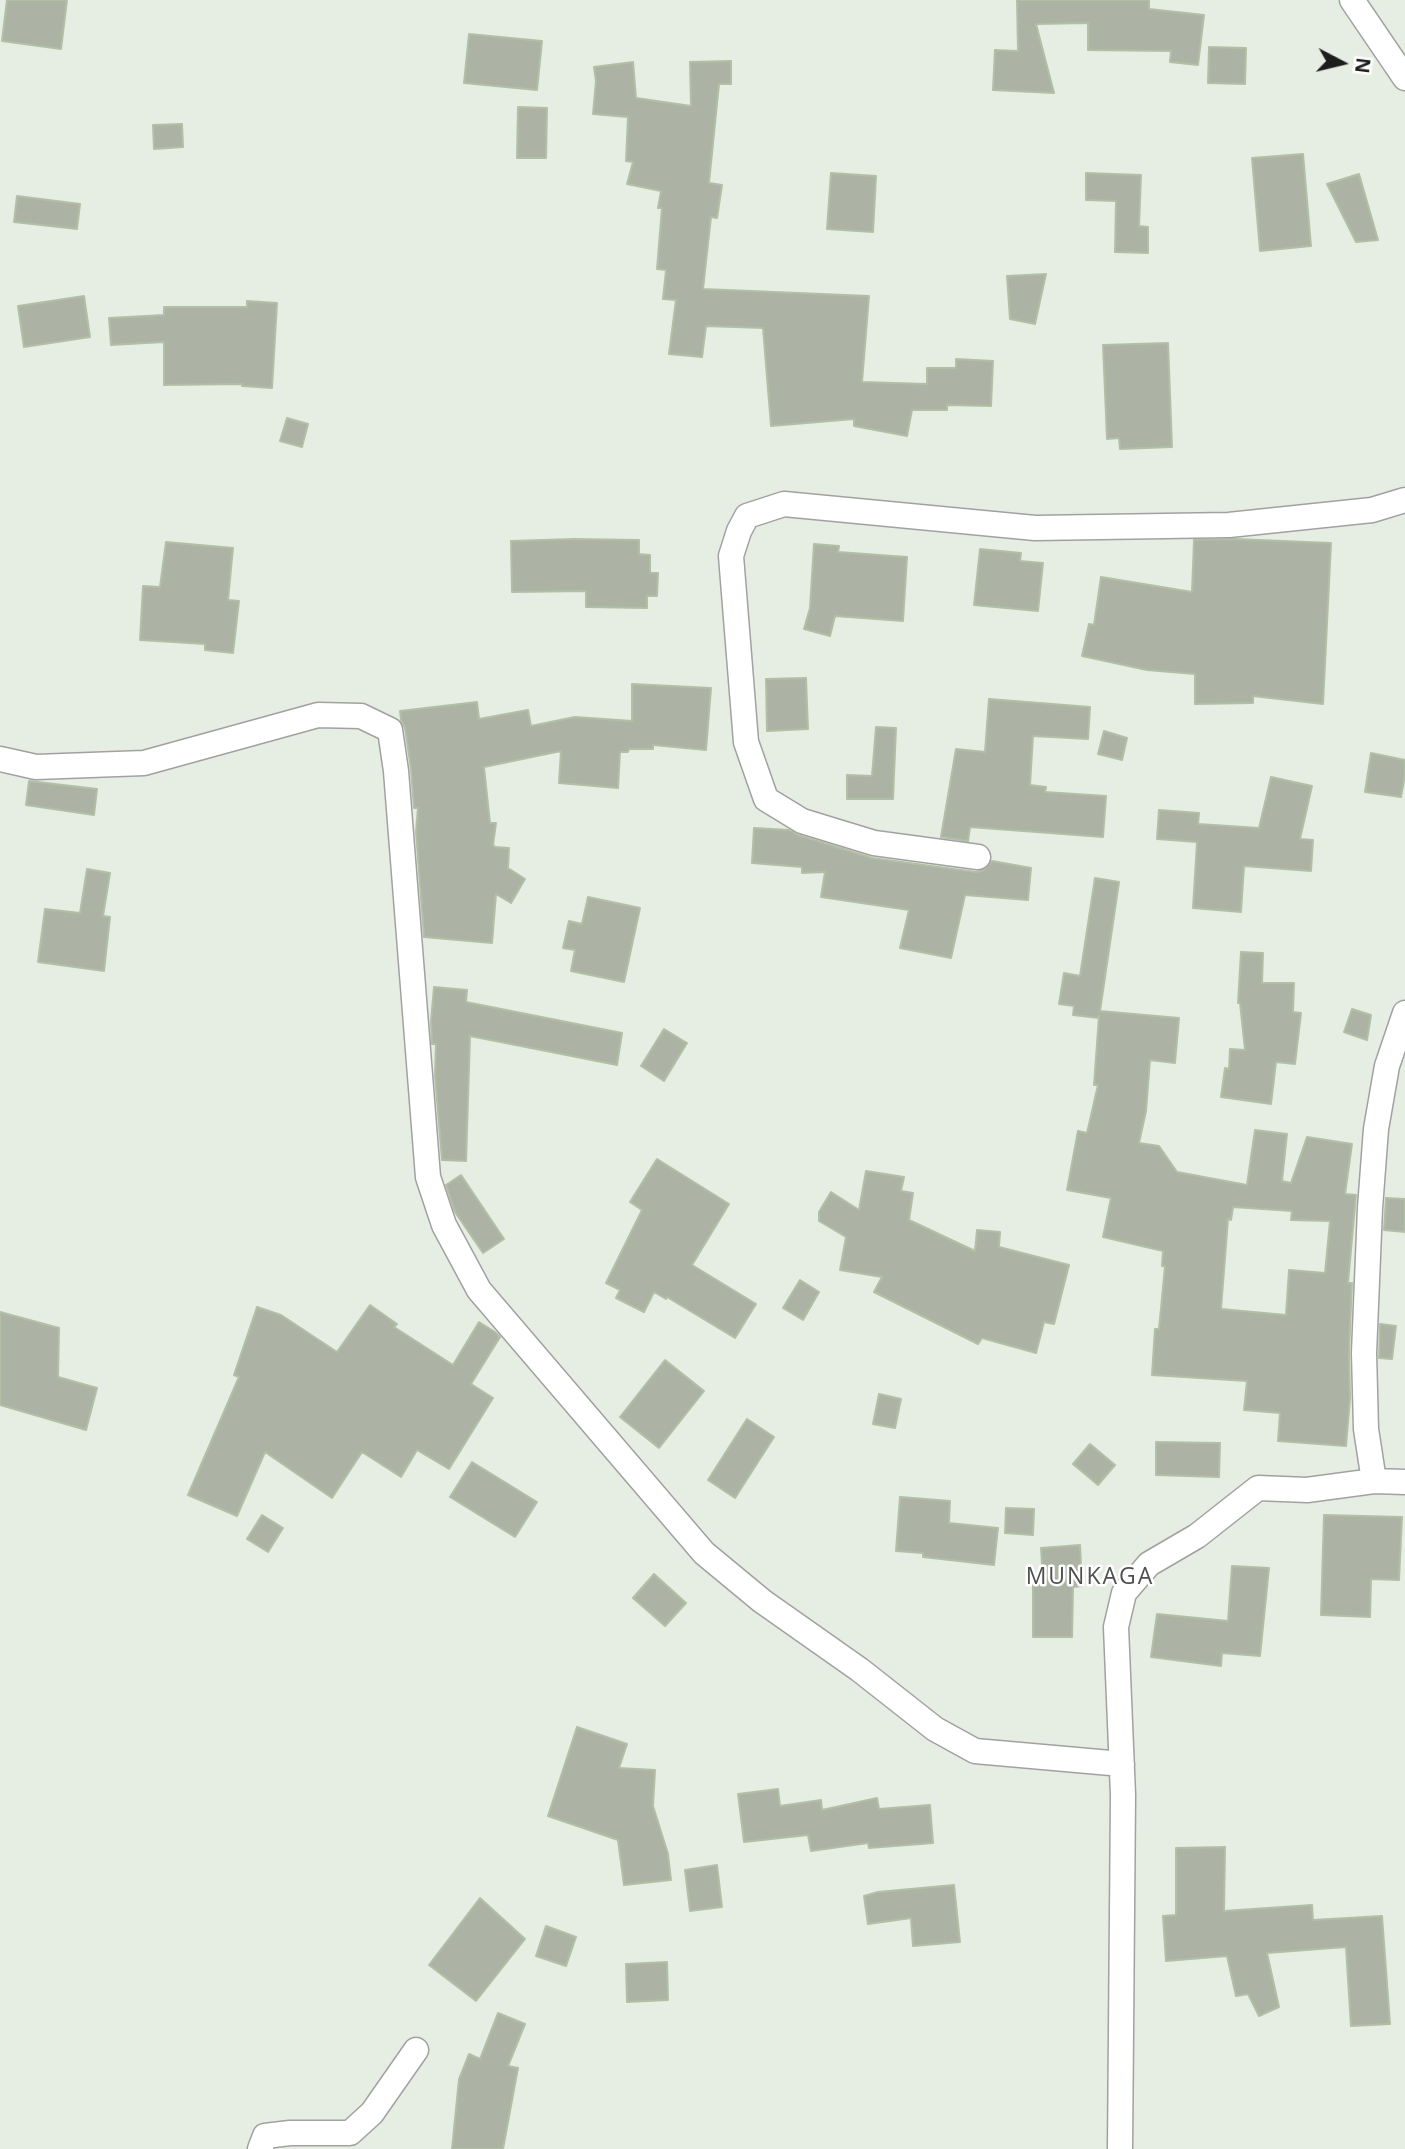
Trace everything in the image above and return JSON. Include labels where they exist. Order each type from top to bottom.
[{"type":"street","points":[[1352,0],[1405,78]]},
{"type":"street","points":[[978,858],[874,843],[802,821],[766,799],[746,742],[731,556],[747,516],[784,504],[1035,528],[1215,526],[1372,510],[1405,500]]},
{"type":"street","points":[[0,759],[36,767],[144,763],[318,715],[361,716],[390,730],[396,771],[428,1177],[444,1225],[479,1290],[704,1553],[762,1601],[860,1670],[934,1729],[975,1751],[1122,1765]]},
{"type":"street","points":[[1374,1480],[1366,1429],[1364,1353],[1370,1208],[1376,1129],[1387,1066],[1405,1013]]},
{"type":"street","points":[[1119,2149],[1122,1765],[1116,1627],[1124,1593],[1149,1564],[1197,1536],[1258,1488],[1307,1490],[1374,1480],[1405,1482]]},
{"type":"street","points":[[260,2149],[265,2136],[290,2133],[350,2133],[372,2113],[416,2050]]},
{"type":"building","points":[[7,0],[67,0],[61,49],[2,41]]},
{"type":"building","points":[[1017,0],[1149,0],[1149,9],[1204,15],[1198,65],[1170,62],[1171,51],[1088,50],[1088,23],[1036,24],[1054,93],[993,90],[995,50],[1018,51]]},
{"type":"building","points":[[469,34],[542,41],[537,90],[464,83]]},
{"type":"building","points":[[1209,47],[1246,48],[1245,84],[1208,83]]},
{"type":"building","points":[[731,61],[731,84],[719,84],[709,183],[722,185],[717,218],[711,217],[703,289],[869,296],[862,382],[927,384],[927,368],[956,368],[956,359],[993,361],[991,406],[947,405],[947,410],[912,410],[907,436],[854,426],[854,419],[771,426],[763,328],[706,326],[702,357],[669,354],[676,300],[663,299],[666,270],[657,269],[662,208],[658,208],[661,191],[627,184],[633,162],[626,161],[628,117],[593,114],[596,81],[594,67],[633,62],[636,98],[691,106],[690,62]]},
{"type":"building","points":[[518,107],[547,108],[546,158],[517,158]]},
{"type":"building","points":[[182,124],[183,147],[154,149],[153,125]]},
{"type":"building","points":[[1303,154],[1311,246],[1260,251],[1252,158]]},
{"type":"building","points":[[831,173],[876,176],[873,232],[827,229]]},
{"type":"building","points":[[1086,173],[1141,175],[1139,226],[1148,227],[1148,253],[1115,252],[1116,201],[1086,200]]},
{"type":"building","points":[[1359,174],[1378,240],[1356,242],[1327,184]]},
{"type":"building","points":[[17,196],[80,204],[77,229],[14,222]]},
{"type":"building","points":[[1046,274],[1035,324],[1010,319],[1007,276]]},
{"type":"building","points":[[84,296],[90,337],[24,347],[18,306]]},
{"type":"building","points":[[247,301],[277,303],[272,388],[242,384],[164,385],[164,342],[111,345],[109,318],[164,315],[164,307],[247,307]]},
{"type":"building","points":[[1168,343],[1172,447],[1120,449],[1119,438],[1107,439],[1103,345]]},
{"type":"building","points":[[287,418],[308,424],[302,447],[280,441]]},
{"type":"building","points":[[639,540],[639,554],[650,555],[650,573],[658,573],[657,596],[647,596],[647,608],[586,607],[586,591],[512,592],[511,541]]},
{"type":"building","points":[[1194,540],[1331,543],[1323,704],[1253,696],[1253,703],[1195,704],[1195,674],[1147,670],[1082,656],[1089,624],[1094,625],[1101,577],[1192,592]]},
{"type":"building","points":[[166,542],[233,548],[228,600],[239,601],[233,653],[205,650],[205,644],[140,640],[143,586],[160,587]]},
{"type":"building","points":[[814,544],[839,546],[838,552],[907,557],[903,621],[835,616],[830,636],[804,629],[810,608]]},
{"type":"building","points":[[980,549],[1021,553],[1020,561],[1043,563],[1038,611],[974,605]]},
{"type":"building","points":[[806,678],[808,729],[767,731],[766,679]]},
{"type":"building","points":[[632,684],[711,688],[706,750],[653,745],[653,749],[629,749],[628,752],[620,752],[618,788],[559,783],[561,751],[484,767],[490,823],[496,823],[493,845],[509,848],[508,868],[525,879],[511,903],[496,894],[492,943],[424,937],[416,832],[418,808],[414,808],[411,769],[400,711],[477,702],[479,719],[528,710],[531,726],[575,717],[632,721]]},
{"type":"building","points":[[989,699],[1090,707],[1088,739],[1033,736],[1030,785],[1046,787],[1045,792],[1106,796],[1103,837],[970,827],[968,841],[941,837],[956,749],[985,752]]},
{"type":"building","points":[[876,727],[896,728],[893,799],[847,799],[847,775],[872,776]]},
{"type":"building","points":[[1104,731],[1127,738],[1122,760],[1098,754]]},
{"type":"building","points":[[1371,753],[1405,760],[1401,797],[1365,792]]},
{"type":"building","points":[[1271,777],[1312,786],[1300,839],[1313,840],[1311,871],[1244,866],[1241,912],[1193,908],[1197,842],[1157,839],[1159,810],[1199,813],[1198,824],[1259,828]]},
{"type":"building","points":[[29,781],[97,789],[94,815],[26,805]]},
{"type":"building","points":[[754,828],[789,830],[872,858],[976,872],[984,870],[992,861],[1031,868],[1028,900],[965,895],[951,958],[900,948],[909,910],[821,897],[825,872],[802,873],[802,867],[752,863]]},
{"type":"building","points":[[87,869],[110,873],[103,916],[110,917],[104,971],[38,962],[45,909],[80,913]]},
{"type":"building","points":[[1095,878],[1119,882],[1100,1011],[1179,1018],[1175,1063],[1150,1060],[1146,1111],[1139,1143],[1159,1146],[1177,1172],[1247,1185],[1255,1130],[1287,1134],[1282,1181],[1291,1183],[1307,1137],[1352,1144],[1345,1194],[1356,1195],[1348,1283],[1352,1283],[1350,1398],[1346,1446],[1278,1441],[1280,1413],[1244,1410],[1247,1381],[1152,1375],[1155,1329],[1159,1329],[1165,1266],[1162,1266],[1163,1251],[1103,1237],[1111,1198],[1067,1190],[1078,1131],[1087,1133],[1098,1085],[1094,1085],[1099,1018],[1073,1015],[1074,1006],[1059,1004],[1064,973],[1080,976]],"holes":[[[1233,1207],[1292,1211],[1291,1220],[1330,1221],[1325,1273],[1289,1270],[1286,1315],[1221,1309],[1228,1219],[1231,1220]]]},
{"type":"building","points":[[588,897],[640,908],[624,982],[571,971],[575,950],[563,948],[569,921],[582,924]]},
{"type":"building","points":[[1241,952],[1263,953],[1262,983],[1294,983],[1293,1012],[1301,1013],[1295,1064],[1276,1062],[1271,1104],[1221,1097],[1225,1068],[1229,1069],[1230,1049],[1245,1050],[1238,1003]]},
{"type":"building","points":[[434,987],[467,990],[466,1002],[622,1033],[617,1065],[470,1036],[466,1161],[442,1160],[435,1076],[436,1044],[432,1044]]},
{"type":"building","points":[[1352,1009],[1371,1015],[1367,1040],[1344,1032]]},
{"type":"building","points":[[664,1029],[687,1043],[664,1081],[641,1066]]},
{"type":"building","points":[[657,1159],[729,1204],[692,1265],[756,1304],[735,1338],[654,1292],[644,1312],[616,1298],[620,1290],[606,1283],[642,1210],[630,1202]]},
{"type":"building","points":[[866,1171],[904,1177],[901,1191],[913,1193],[909,1220],[975,1251],[977,1230],[1000,1232],[999,1247],[1069,1265],[1054,1324],[1044,1322],[1036,1353],[982,1338],[978,1344],[874,1292],[882,1277],[840,1270],[846,1237],[819,1221],[819,1212],[831,1192],[859,1210]]},
{"type":"building","points":[[461,1175],[504,1239],[483,1253],[455,1212],[446,1185]]},
{"type":"building","points":[[1386,1198],[1405,1199],[1405,1232],[1384,1230]]},
{"type":"building","points":[[800,1280],[819,1292],[803,1320],[783,1308]]},
{"type":"building","points":[[370,1305],[397,1324],[394,1327],[453,1365],[479,1322],[500,1337],[471,1384],[493,1398],[449,1469],[417,1450],[401,1477],[362,1452],[332,1498],[265,1452],[237,1516],[188,1495],[239,1377],[234,1375],[257,1307],[281,1315],[337,1352]]},
{"type":"building","points":[[0,1312],[59,1328],[58,1377],[97,1388],[86,1430],[0,1405]]},
{"type":"building","points":[[1380,1324],[1396,1326],[1392,1359],[1379,1358]]},
{"type":"building","points":[[665,1360],[704,1391],[659,1448],[620,1417]]},
{"type":"building","points":[[879,1394],[901,1399],[895,1428],[873,1424]]},
{"type":"building","points":[[747,1419],[774,1437],[735,1498],[708,1480]]},
{"type":"building","points":[[1156,1442],[1220,1443],[1219,1477],[1156,1475]]},
{"type":"building","points":[[1090,1444],[1115,1465],[1098,1485],[1073,1464]]},
{"type":"building","points":[[472,1462],[537,1502],[515,1537],[450,1497]]},
{"type":"building","points":[[900,1497],[950,1501],[949,1523],[998,1528],[994,1565],[923,1557],[923,1553],[896,1551]]},
{"type":"building","points":[[1006,1508],[1034,1509],[1033,1535],[1005,1533]]},
{"type":"building","points":[[262,1515],[283,1528],[268,1552],[247,1539]]},
{"type":"building","points":[[1324,1515],[1402,1517],[1399,1580],[1371,1579],[1370,1617],[1321,1615]]},
{"type":"building","points":[[1080,1545],[1082,1586],[1073,1587],[1072,1637],[1033,1637],[1033,1579],[1043,1580],[1041,1548]]},
{"type":"building","points":[[1232,1566],[1269,1568],[1260,1656],[1222,1653],[1221,1666],[1151,1657],[1157,1614],[1228,1621]]},
{"type":"building","points":[[654,1574],[686,1603],[665,1626],[633,1598]]},
{"type":"building","points":[[577,1727],[627,1744],[619,1768],[655,1770],[653,1806],[668,1854],[671,1880],[624,1885],[618,1840],[548,1816]]},
{"type":"building","points":[[778,1789],[780,1806],[821,1800],[822,1810],[877,1798],[879,1809],[930,1805],[933,1843],[869,1848],[868,1843],[811,1851],[808,1835],[744,1842],[738,1794]]},
{"type":"building","points":[[1225,1847],[1224,1911],[1312,1905],[1313,1920],[1382,1916],[1390,2024],[1351,2026],[1346,1947],[1267,1953],[1279,2007],[1259,2016],[1248,1994],[1236,1996],[1227,1956],[1166,1961],[1163,1916],[1176,1915],[1176,1848]]},
{"type":"building","points":[[717,1865],[722,1907],[690,1911],[685,1870]]},
{"type":"building","points":[[954,1885],[960,1942],[913,1946],[911,1918],[868,1924],[864,1896],[878,1892]]},
{"type":"building","points":[[480,1898],[525,1939],[476,2001],[429,1965]]},
{"type":"building","points":[[546,1926],[576,1937],[566,1966],[536,1956]]},
{"type":"building","points":[[667,1962],[668,2000],[627,2002],[626,1964]]},
{"type":"building","points":[[498,2013],[525,2024],[508,2066],[518,2068],[503,2149],[452,2149],[459,2079],[469,2054],[480,2059]]},
{"type":"district","name":"MUNKAGA","points":[[1090,1577]]}]
